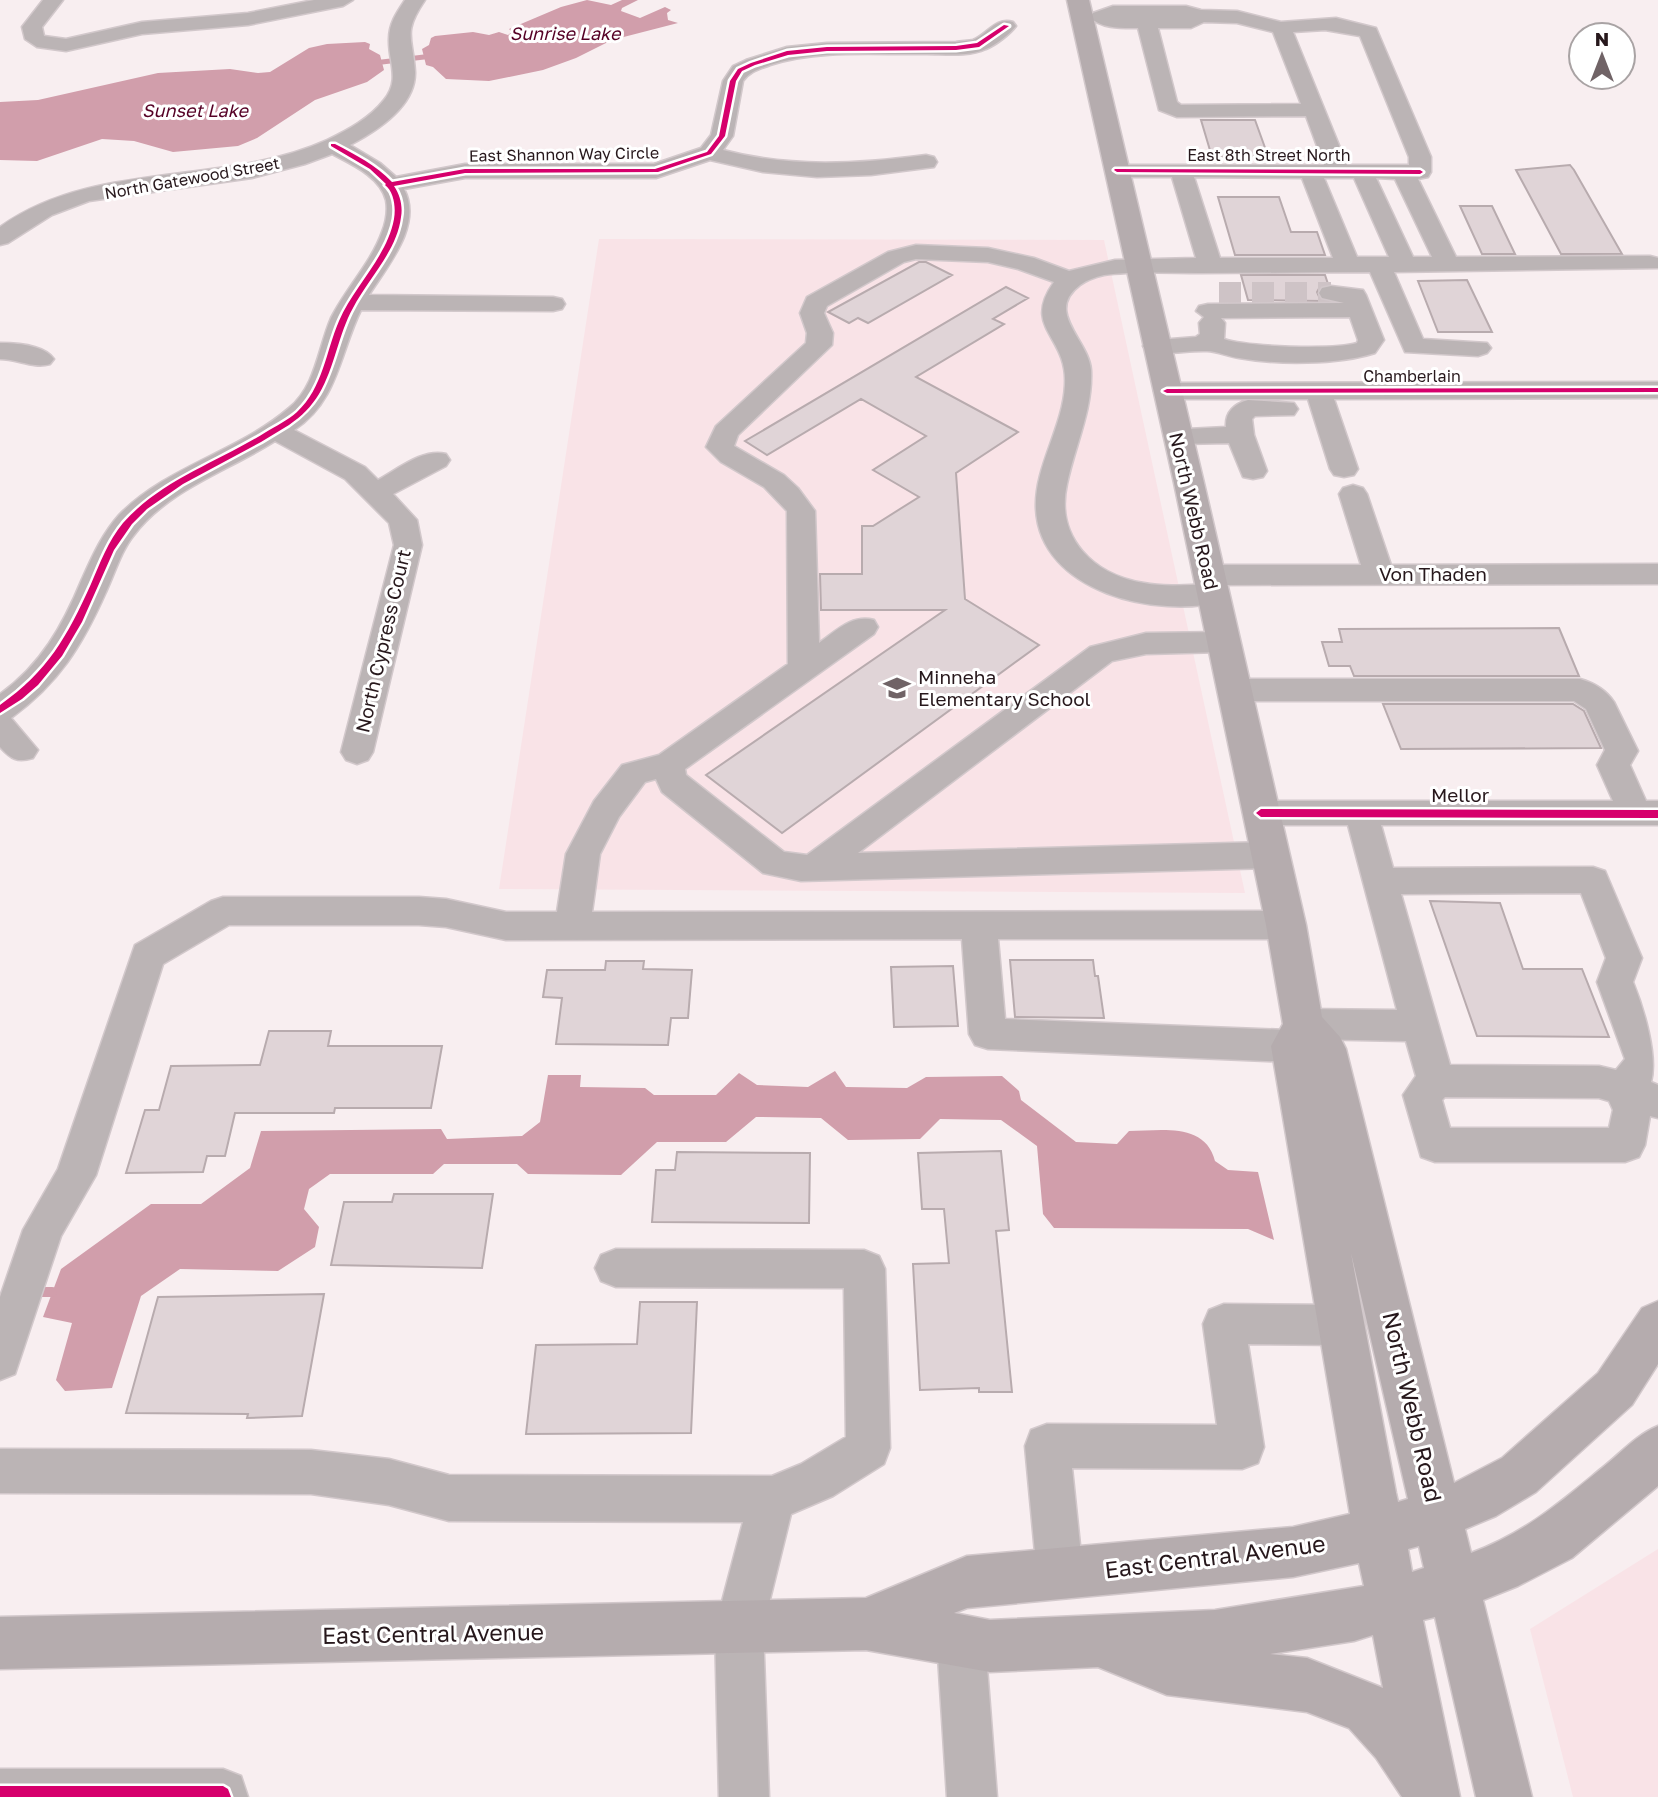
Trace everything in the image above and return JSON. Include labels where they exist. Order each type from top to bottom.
[{"type":"main road","name":"North Webb Road","points":[[1086,11],[1137,266],[1178,436],[1286,925],[1298,1035],[1341,1325],[1379,1533],[1432,1794]]},
{"type":"main road","name":"North Webb Road","points":[[1298,1035],[1325,1049],[1504,1797]]},
{"type":"main road","name":"East Central Avenue","points":[[866,1624],[967,1581],[1293,1552],[1379,1533],[1438,1515],[1478,1498],[1519,1475],[1615,1389],[1658,1323]]},
{"type":"main road","name":"East Central Avenue","points":[[0,1643],[739,1629],[866,1624],[990,1646],[1215,1636],[1354,1615],[1455,1585],[1500,1568],[1553,1540],[1641,1468],[1658,1450]]},
{"type":"main road","points":[[1097,1642],[1167,1668],[1307,1685],[1367,1708],[1395,1739],[1432,1794]]},
{"type":"street","points":[[53,0],[32,27],[35,39],[44,43],[66,45],[142,28],[248,19],[343,0]]},
{"type":"street","name":"North Gatewood Street","points":[[0,238],[21,223],[60,203],[117,200],[263,169],[320,152],[359,132],[394,102],[405,79],[404,59],[399,41],[402,20],[415,0]]},
{"type":"street","points":[[1086,11],[1117,22],[1191,22],[1200,16]]},
{"type":"street","points":[[1086,11],[1186,12],[1200,16],[1237,17],[1281,28],[1309,24],[1353,25],[1369,32],[1420,157],[1412,172],[1447,264]]},
{"type":"street","points":[[1146,22],[1167,105],[1177,111],[1313,110]]},
{"type":"street","points":[[926,162],[864,171],[779,169],[709,153],[722,136],[733,81],[740,70],[753,64],[788,53],[827,49],[956,48],[979,45],[1006,26]]},
{"type":"street","points":[[1281,28],[1338,172]]},
{"type":"street","points":[[0,710],[28,691],[58,660],[72,636],[111,546],[129,521],[164,492],[274,430],[302,411],[328,370],[343,321],[352,302],[393,239],[398,203],[385,178],[360,159],[333,145]]},
{"type":"street","name":"East Shannon Way Circle","points":[[388,185],[465,170],[656,171],[709,153]]},
{"type":"street","name":"East 8th Street North","points":[[1117,170],[1184,180],[1314,181],[1338,172],[1412,172]]},
{"type":"street","points":[[1362,172],[1405,265]]},
{"type":"street","points":[[1156,346],[1203,344],[1213,336],[1210,299],[1184,180]]},
{"type":"street","points":[[1314,181],[1348,265]]},
{"type":"street","points":[[804,671],[801,511],[788,492],[761,472],[733,461],[720,447],[726,432],[819,345],[820,333],[811,313],[816,302],[896,257],[916,252],[988,255],[1025,263],[1070,280],[1094,270],[1137,266],[1650,263]]},
{"type":"street","points":[[1379,265],[1415,348],[1478,348]]},
{"type":"street","name":"Von Thaden","points":[[1070,280],[1056,297],[1053,307],[1059,331],[1075,354],[1078,392],[1052,488],[1050,519],[1062,549],[1074,562],[1110,583],[1134,592],[1379,574],[1658,574]]},
{"type":"street","points":[[1206,341],[1225,350],[1353,352],[1366,348],[1371,340],[1354,295],[1339,302],[1210,299]]},
{"type":"street","points":[[352,302],[553,304]]},
{"type":"street","points":[[0,351],[16,351],[41,359]]},
{"type":"street","name":"Chamberlain","points":[[1167,391],[1321,400],[1654,397]]},
{"type":"street","points":[[1253,471],[1240,435],[1239,418],[1248,408],[1321,400],[1379,574]]},
{"type":"street","name":"North Cypress Court","points":[[274,430],[355,473],[403,520],[408,545],[356,752]]},
{"type":"street","points":[[1178,436],[1240,435]]},
{"type":"street","points":[[376,492],[436,460]]},
{"type":"street","points":[[573,925],[583,855],[606,810],[634,772],[669,764],[863,627]]},
{"type":"street","points":[[814,868],[1101,654],[1115,648],[1133,646],[1223,642]]},
{"type":"street","points":[[1234,690],[1580,690],[1598,702],[1622,751],[1613,765],[1647,813]]},
{"type":"street","points":[[0,726],[22,750]]},
{"type":"street","points":[[669,764],[669,773],[674,783],[775,864],[814,868],[1270,855]]},
{"type":"street","name":"Mellor","points":[[1261,813],[1647,813]]},
{"type":"street","points":[[1361,813],[1436,1081]]},
{"type":"street","points":[[1380,881],[1593,880],[1624,958],[1605,1006],[1638,1089],[1625,1145],[1435,1144],[1422,1095],[1436,1081],[1599,1082],[1638,1089]]},
{"type":"street","points":[[0,1360],[43,1230],[76,1175],[148,955],[222,911],[412,911],[446,913],[506,926],[1286,925]]},
{"type":"street","points":[[979,925],[988,1034],[1298,1035],[1420,1026]]},
{"type":"street","points":[[0,1471],[311,1472],[389,1482],[449,1498],[772,1499],[817,1480],[867,1448],[864,1269],[616,1268]]},
{"type":"street","points":[[1060,1574],[1047,1446],[1242,1447],[1224,1324],[1341,1325]]},
{"type":"street","points":[[744,1797],[739,1629],[772,1499]]},
{"type":"street","points":[[961,1641],[972,1797]]},
{"type":"street","points":[[0,1794],[223,1796]]},
{"type":"shaded area","points":[[599,239],[1104,240],[1245,893],[499,889]]},
{"type":"shaded area","points":[[1658,1549],[1658,1797],[1573,1797],[1530,1629]]},
{"type":"water","name":"Sunrise Lake","points":[[587,0],[611,5],[622,0],[638,0],[621,11],[640,18],[665,7],[671,10],[667,13],[668,20],[678,23],[612,40],[576,58],[543,70],[489,81],[446,79],[433,67],[426,65],[422,49],[429,45],[431,38],[435,36],[473,32],[489,35],[499,32],[508,35],[512,32],[509,29],[561,7]]},
{"type":"water","name":"Sunset Lake","points":[[365,42],[370,44],[369,49],[380,55],[384,70],[367,82],[315,100],[257,138],[238,146],[173,152],[134,141],[102,139],[37,161],[0,160],[0,102],[38,100],[158,73],[230,69],[270,72],[309,48]]},
{"type":"water","points":[[835,1071],[846,1087],[907,1088],[926,1077],[1002,1076],[1019,1091],[1021,1100],[1076,1142],[1117,1144],[1129,1131],[1168,1130],[1192,1134],[1210,1149],[1215,1161],[1228,1170],[1258,1172],[1274,1240],[1248,1229],[1054,1228],[1043,1214],[1037,1146],[1001,1120],[940,1119],[920,1139],[848,1140],[821,1118],[756,1117],[726,1142],[657,1142],[621,1175],[528,1174],[517,1164],[444,1164],[433,1174],[330,1174],[309,1189],[304,1209],[319,1227],[315,1247],[278,1271],[180,1269],[141,1296],[112,1388],[65,1391],[56,1380],[72,1323],[43,1317],[61,1269],[151,1204],[201,1204],[250,1168],[261,1131],[441,1129],[447,1139],[522,1136],[540,1122],[548,1075],[581,1075],[580,1087],[645,1088],[654,1095],[716,1095],[739,1073],[757,1085],[808,1087]]},
{"type":"building","points":[[1201,120],[1255,120],[1268,156],[1212,157]]},
{"type":"building","points":[[1570,165],[1622,254],[1561,254],[1516,170]]},
{"type":"building","points":[[1218,197],[1279,197],[1291,232],[1317,232],[1325,255],[1235,255]]},
{"type":"building","points":[[1460,206],[1492,206],[1515,254],[1482,254]]},
{"type":"building","points":[[919,262],[926,262],[952,275],[868,323],[858,318],[849,323],[828,312]]},
{"type":"building","points":[[1241,275],[1325,275],[1328,284],[1321,285],[1317,292],[1321,301],[1248,300]]},
{"type":"building","points":[[1467,280],[1492,332],[1438,332],[1418,281]]},
{"type":"building","points":[[1006,287],[1028,298],[993,319],[1004,324],[916,377],[1018,432],[956,473],[965,599],[1039,645],[782,833],[706,775],[945,610],[821,610],[820,574],[862,574],[862,526],[873,526],[919,497],[873,470],[926,436],[861,399],[767,455],[745,441]]},
{"type":"building","points":[[1559,628],[1579,676],[1354,676],[1350,666],[1329,666],[1322,642],[1342,642],[1339,629]]},
{"type":"building","points":[[1383,704],[1573,704],[1584,711],[1601,748],[1401,749]]},
{"type":"building","points":[[1430,901],[1500,903],[1523,969],[1582,969],[1609,1037],[1477,1036]]},
{"type":"building","points":[[1010,960],[1093,960],[1104,1018],[1015,1017]]},
{"type":"building","points":[[606,961],[644,961],[643,969],[692,970],[688,1018],[671,1018],[668,1045],[556,1044],[562,998],[543,997],[547,970],[605,970]]},
{"type":"building","points":[[953,966],[958,1026],[894,1027],[891,967]]},
{"type":"building","points":[[269,1031],[331,1031],[328,1046],[442,1046],[431,1108],[335,1108],[334,1113],[235,1113],[225,1156],[207,1156],[203,1172],[126,1173],[145,1110],[159,1110],[171,1066],[260,1065]]},
{"type":"building","points":[[1001,1151],[1009,1230],[996,1231],[1012,1392],[979,1392],[979,1388],[920,1390],[913,1264],[949,1263],[944,1209],[922,1209],[918,1153]]},
{"type":"building","points":[[677,1152],[810,1153],[809,1223],[652,1222],[656,1170],[675,1170]]},
{"type":"building","points":[[394,1194],[493,1194],[482,1268],[331,1265],[344,1202],[392,1202]]},
{"type":"building","points":[[324,1294],[302,1416],[247,1418],[248,1414],[126,1413],[158,1297]]},
{"type":"building","points":[[640,1302],[697,1302],[691,1433],[526,1434],[536,1345],[637,1344]]},
{"type":"waterway","points":[[382,62],[424,57]]},
{"type":"waterway","points":[[34,1292],[52,1292]]},
{"type":"tunnel","points":[[1219,293],[1331,293]]},
{"type":"cycle path","points":[[388,185],[465,171],[656,171],[709,153],[722,136],[733,81],[740,70],[753,64],[787,53],[827,49],[956,48],[979,45],[1006,26]]},
{"type":"cycle path","points":[[0,710],[35,683],[59,654],[69,639],[110,550],[129,522],[161,494],[293,418],[317,391],[343,320],[387,247],[398,217],[398,203],[389,183],[363,161],[333,145]]},
{"type":"cycle path","points":[[1117,170],[1420,172]]},
{"type":"cycle path","points":[[1167,391],[1658,390]]},
{"type":"cycle path","points":[[1261,813],[1658,814]]},
{"type":"cycle path","points":[[0,1794],[223,1794],[223,1797]]},
{"type":"place","name":"Minneha Elementary School","points":[[897,688]]}]
